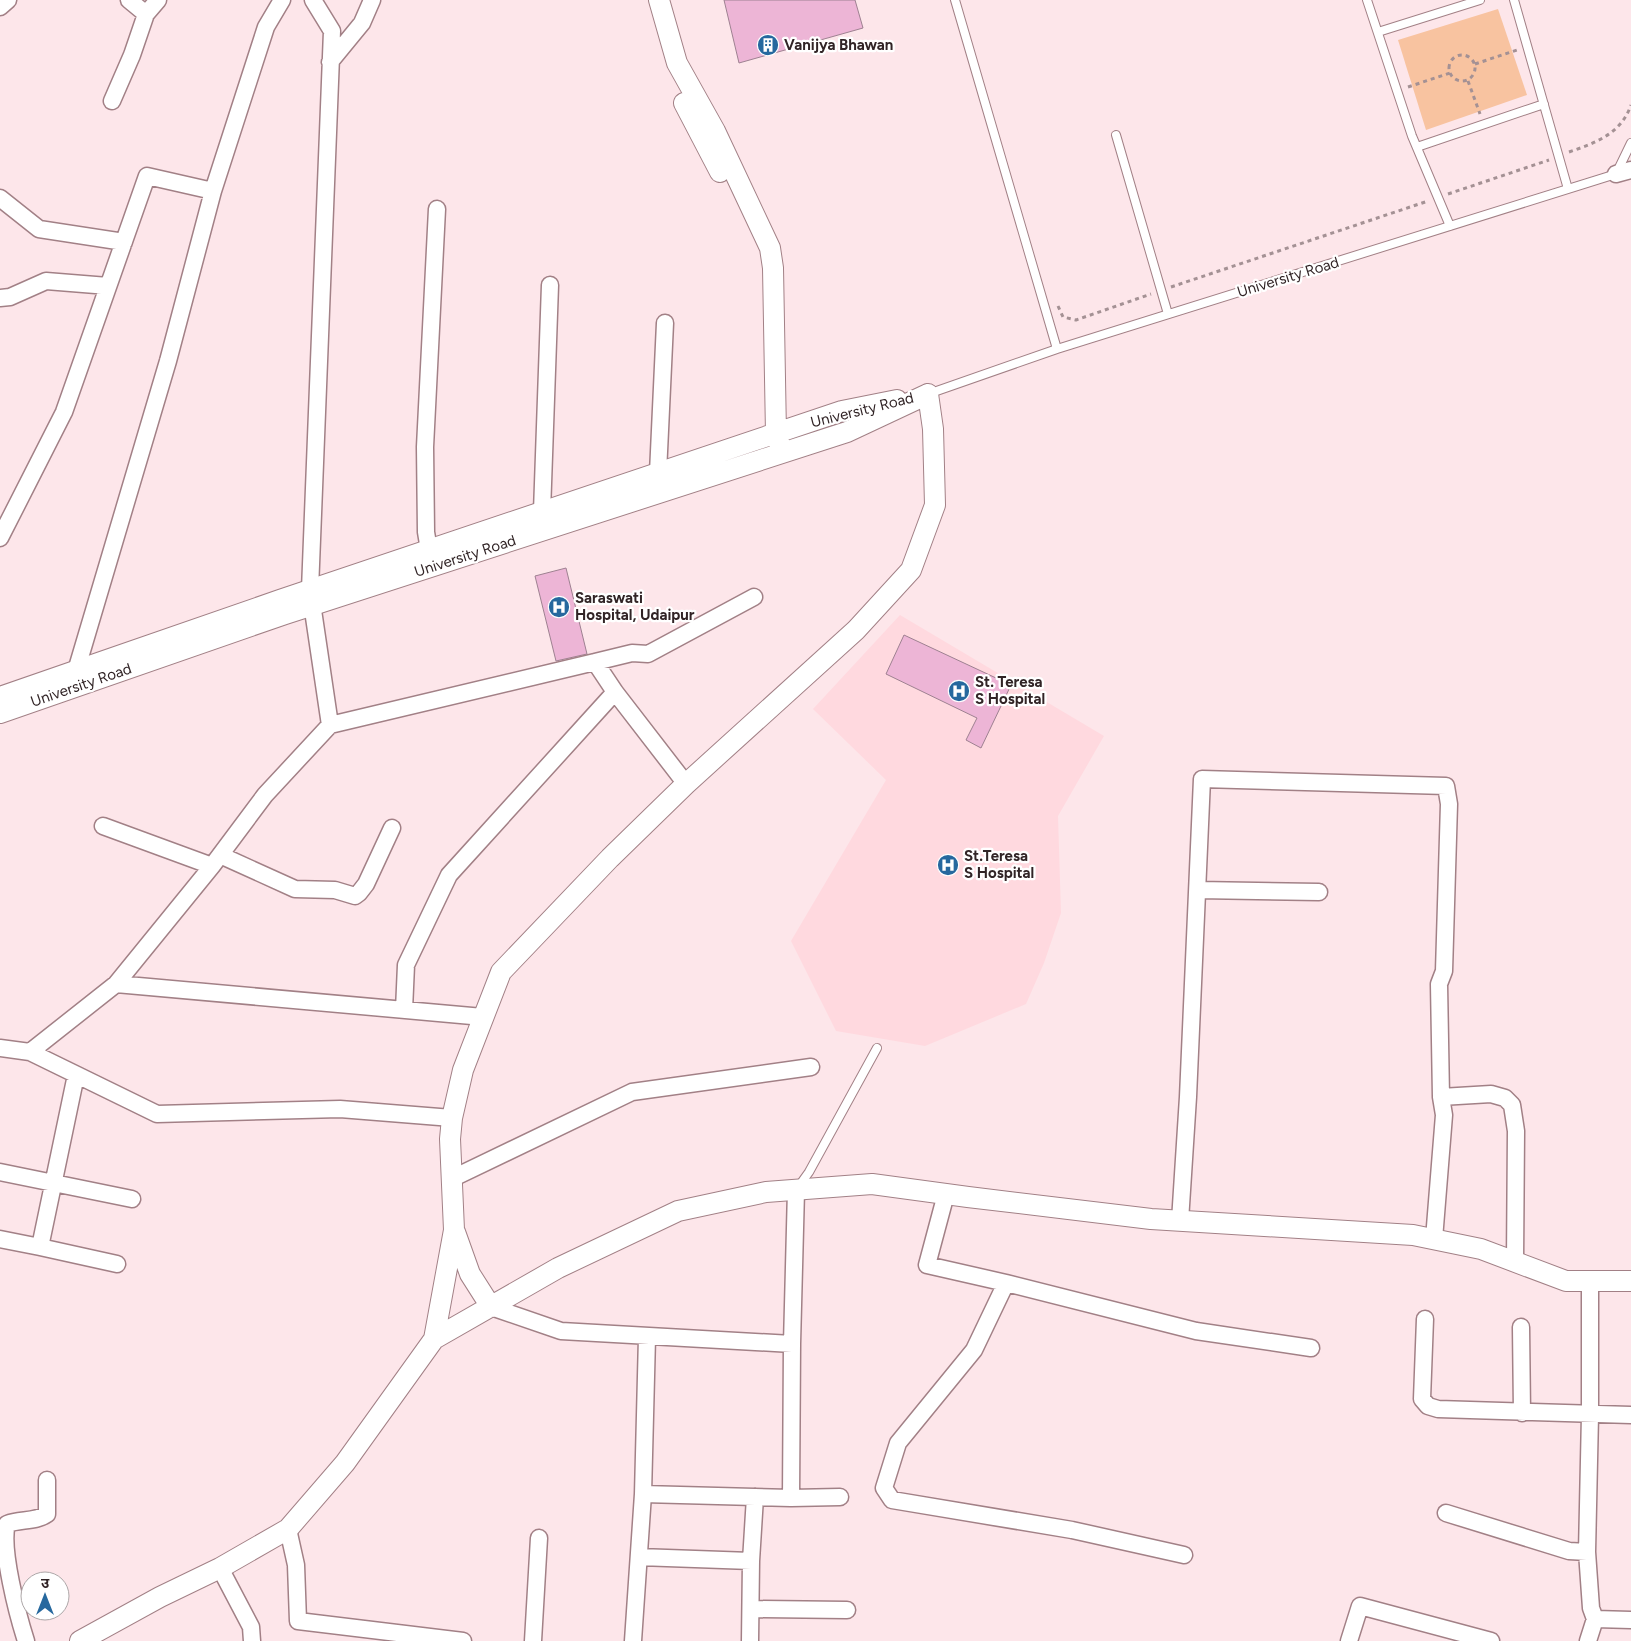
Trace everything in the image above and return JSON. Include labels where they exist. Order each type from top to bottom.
[{"type":"street","points":[[0,7],[8,0]]},
{"type":"street","points":[[129,0],[146,14]]},
{"type":"street","points":[[112,101],[132,55],[146,14],[158,0]]},
{"type":"street","points":[[76,671],[168,361],[213,191],[266,26],[282,0]]},
{"type":"street","points":[[313,0],[332,31],[311,598],[330,725]]},
{"type":"street","points":[[330,62],[362,23],[372,0]]},
{"type":"street","points":[[647,0],[668,72],[758,248],[773,268]]},
{"type":"street","points":[[659,0],[677,63],[715,131],[770,248],[773,268],[776,434],[782,453]]},
{"type":"street","points":[[0,538],[64,412],[147,176],[213,191]]},
{"type":"street","points":[[0,198],[40,229],[124,242]]},
{"type":"street","points":[[429,550],[426,532],[425,448],[437,209]]},
{"type":"street","points":[[0,298],[10,297],[46,281],[108,286]]},
{"type":"street","points":[[542,512],[550,285]]},
{"type":"street","points":[[658,473],[665,323]]},
{"type":"street","points":[[80,1641],[160,1597],[220,1568],[288,1529],[345,1464],[434,1339],[454,1230],[450,1139],[452,1118],[463,1070],[501,972],[610,858],[686,784],[856,630],[911,570],[935,505],[933,428],[928,394]]},
{"type":"street","name":"University Road","points":[[0,713],[311,598],[429,550],[842,411],[928,394]]},
{"type":"street","name":"University Road","points":[[0,697],[76,671],[847,432],[928,394]]},
{"type":"street","points":[[30,1052],[116,984],[216,861],[265,795],[330,725],[632,653],[648,654],[754,597]]},
{"type":"street","points":[[595,662],[615,692],[686,784]]},
{"type":"street","points":[[404,1010],[406,965],[449,876],[615,692]]},
{"type":"street","points":[[1180,1221],[1188,1097],[1202,779],[1446,786],[1449,804],[1444,971],[1439,984],[1441,1097],[1444,1115],[1434,1239]]},
{"type":"street","points":[[103,826],[295,888],[334,890],[355,896],[366,884],[392,828]]},
{"type":"street","points":[[1198,890],[1319,892]]},
{"type":"street","points":[[116,984],[483,1017]]},
{"type":"street","points":[[0,1048],[30,1052],[157,1114],[340,1109],[452,1118]]},
{"type":"street","points":[[451,1179],[632,1092],[811,1067]]},
{"type":"street","points":[[40,1247],[76,1075]]},
{"type":"street","points":[[1441,1097],[1491,1094],[1505,1098],[1512,1105],[1516,1131],[1514,1261]]},
{"type":"street","points":[[0,1172],[132,1199]]},
{"type":"street","points":[[434,1339],[558,1268],[678,1211],[766,1192],[872,1184],[1151,1219],[1413,1235],[1482,1249],[1566,1281],[1631,1281]]},
{"type":"street","points":[[790,1498],[796,1190]]},
{"type":"street","points":[[946,1194],[927,1265],[1196,1331],[1311,1348]]},
{"type":"street","points":[[454,1230],[470,1274],[491,1307],[561,1331],[792,1344]]},
{"type":"street","points":[[0,1239],[117,1264]]},
{"type":"street","points":[[1588,1641],[1595,1619],[1591,1608],[1587,1552],[1590,1281]]},
{"type":"street","points":[[1006,1283],[974,1350],[898,1444],[884,1488],[892,1500],[1072,1530],[1184,1555]]},
{"type":"street","points":[[1426,1319],[1422,1399],[1428,1406],[1438,1410],[1631,1415]]},
{"type":"street","points":[[1521,1327],[1522,1413]]},
{"type":"street","points":[[633,1641],[643,1494],[647,1336]]},
{"type":"street","points":[[26,1641],[16,1607],[5,1532],[7,1524],[15,1521],[41,1518],[47,1514],[47,1480]]},
{"type":"street","points":[[643,1494],[790,1498],[840,1497]]},
{"type":"street","points":[[750,1641],[751,1561],[755,1497]]},
{"type":"street","points":[[1446,1513],[1569,1551],[1587,1552]]},
{"type":"street","points":[[288,1529],[296,1565],[298,1621],[463,1641]]},
{"type":"street","points":[[533,1641],[539,1538]]},
{"type":"street","points":[[638,1557],[751,1561]]},
{"type":"street","points":[[220,1568],[250,1628],[252,1641]]},
{"type":"street","points":[[1349,1641],[1360,1606],[1491,1641]]},
{"type":"street","points":[[751,1608],[847,1610]]},
{"type":"street","points":[[1595,1619],[1631,1620]]},
{"type":"lane","points":[[955,0],[1057,349]]},
{"type":"lane","points":[[1367,0],[1417,147],[1450,226]]},
{"type":"lane","points":[[1378,32],[1480,0]]},
{"type":"lane","points":[[1514,0],[1568,189]]},
{"type":"lane","points":[[1417,147],[1544,104]]},
{"type":"lane","points":[[1116,134],[1168,314]]},
{"type":"lane","name":"University Road","points":[[928,394],[1057,349],[1624,172],[1631,143]]},
{"type":"lane","points":[[796,1190],[809,1172],[877,1048]]},
{"type":"path","points":[[1475,64],[1527,47]]},
{"type":"path","points":[[1465,54],[1470,56],[1475,64],[1474,74],[1468,80],[1462,82],[1450,73],[1450,62],[1459,55],[1465,54]]},
{"type":"path","points":[[1408,87],[1450,73]]},
{"type":"path","points":[[1468,80],[1483,124]]},
{"type":"path","points":[[1057,303],[1063,317],[1076,320],[1558,156],[1609,136],[1627,115],[1631,105]]},
{"type":"shaded area","points":[[1498,9],[1527,95],[1426,130],[1398,40]]},
{"type":"shaded area","name":"St.Teresa S Hospital","points":[[900,615],[1104,736],[1058,816],[1061,913],[1044,963],[1026,1004],[925,1046],[836,1031],[791,941],[886,780],[813,709]]},
{"type":"building","name":"Vanijya Bhawan","points":[[724,0],[855,0],[863,28],[739,63]]},
{"type":"building","points":[[566,568],[587,654],[556,661],[535,576]]},
{"type":"building","points":[[904,635],[1011,685],[981,748],[966,740],[977,718],[886,674]]},
{"type":"place","name":"Vanijya Bhawan","points":[[768,45]]},
{"type":"place","name":"Saraswati Hospital, Udaipur","points":[[559,607]]},
{"type":"place","name":"St. Teresa S Hospital","points":[[959,691]]},
{"type":"place","name":"St.Teresa S Hospital","points":[[948,865]]}]
